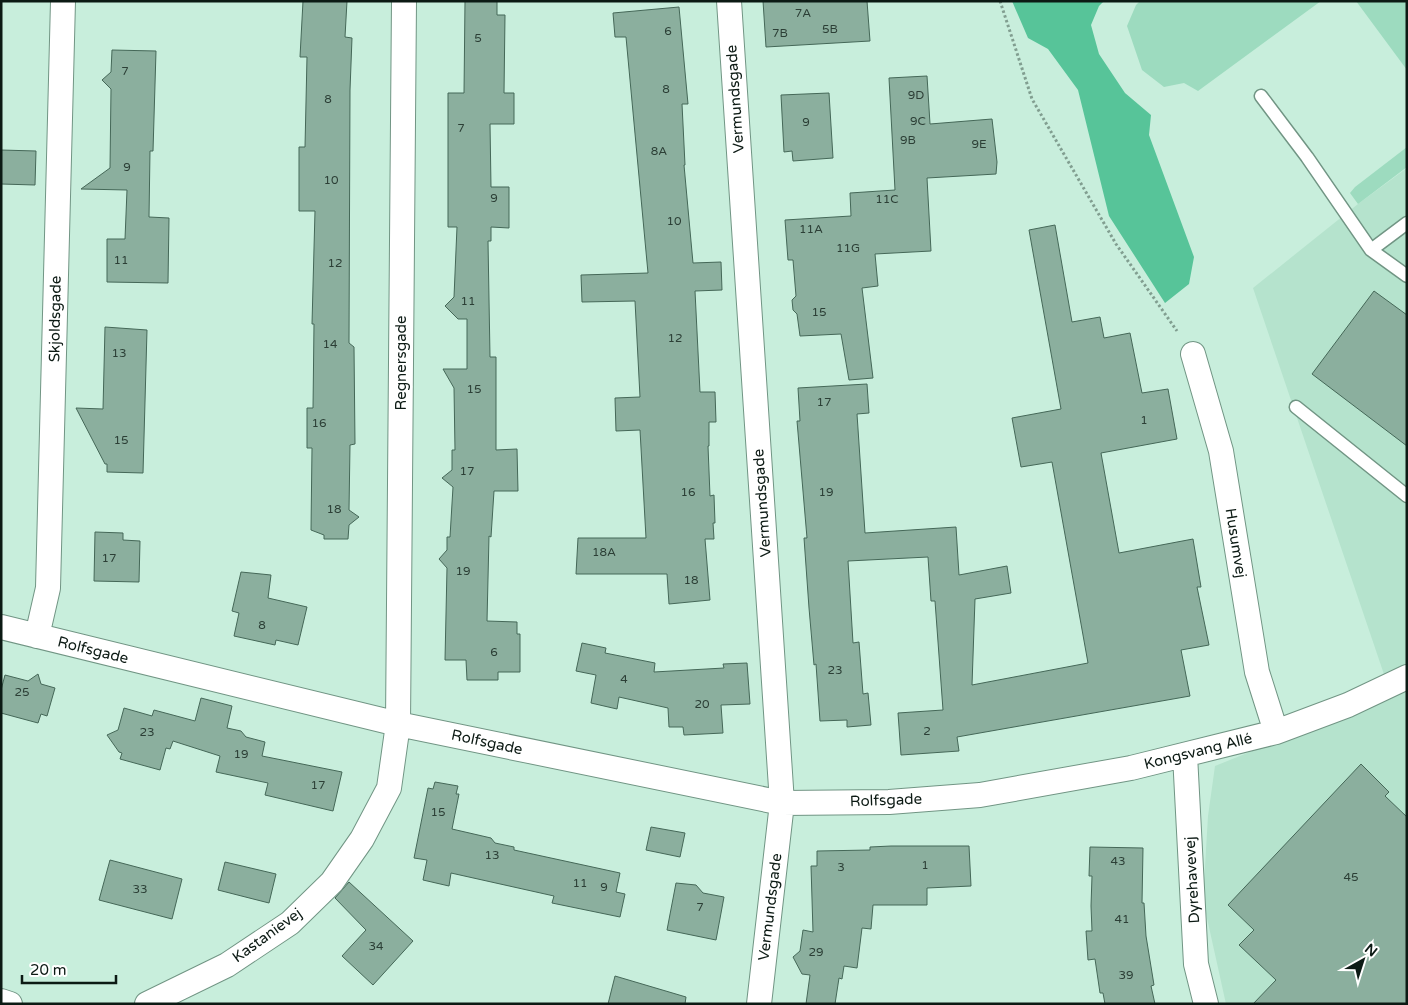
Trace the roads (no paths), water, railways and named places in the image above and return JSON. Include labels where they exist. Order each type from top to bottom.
[{"type":"street","name":"Skjoldsgade","points":[[37,636],[48,588],[64,1]]},
{"type":"street","name":"Regnersgade","points":[[398,724],[404,1]]},
{"type":"street","name":"Vermundsgade","points":[[728,1],[782,803],[758,1004]]},
{"type":"street","name":"Husumvej","points":[[1193,354],[1221,451],[1257,672],[1276,732]]},
{"type":"street","name":"Rolfsgade","points":[[1,627],[398,724],[782,803],[889,802],[980,795]]},
{"type":"street","name":"Kongsvang Allé","points":[[980,795],[1131,768],[1276,732],[1348,705],[1407,677]]},
{"type":"street","name":"Kastanievej","points":[[147,1004],[227,965],[290,923],[332,882],[362,839],[388,788],[398,724]]},
{"type":"street","name":"Dyrehavevej","points":[[1185,755],[1196,964],[1206,1004]]},
{"type":"street","points":[[1,1002],[10,1004]]},
{"type":"lane","points":[[1261,96],[1371,250],[1407,276]]},
{"type":"lane","points":[[1371,250],[1407,223]]},
{"type":"lane","points":[[1296,407],[1407,496]]}]
